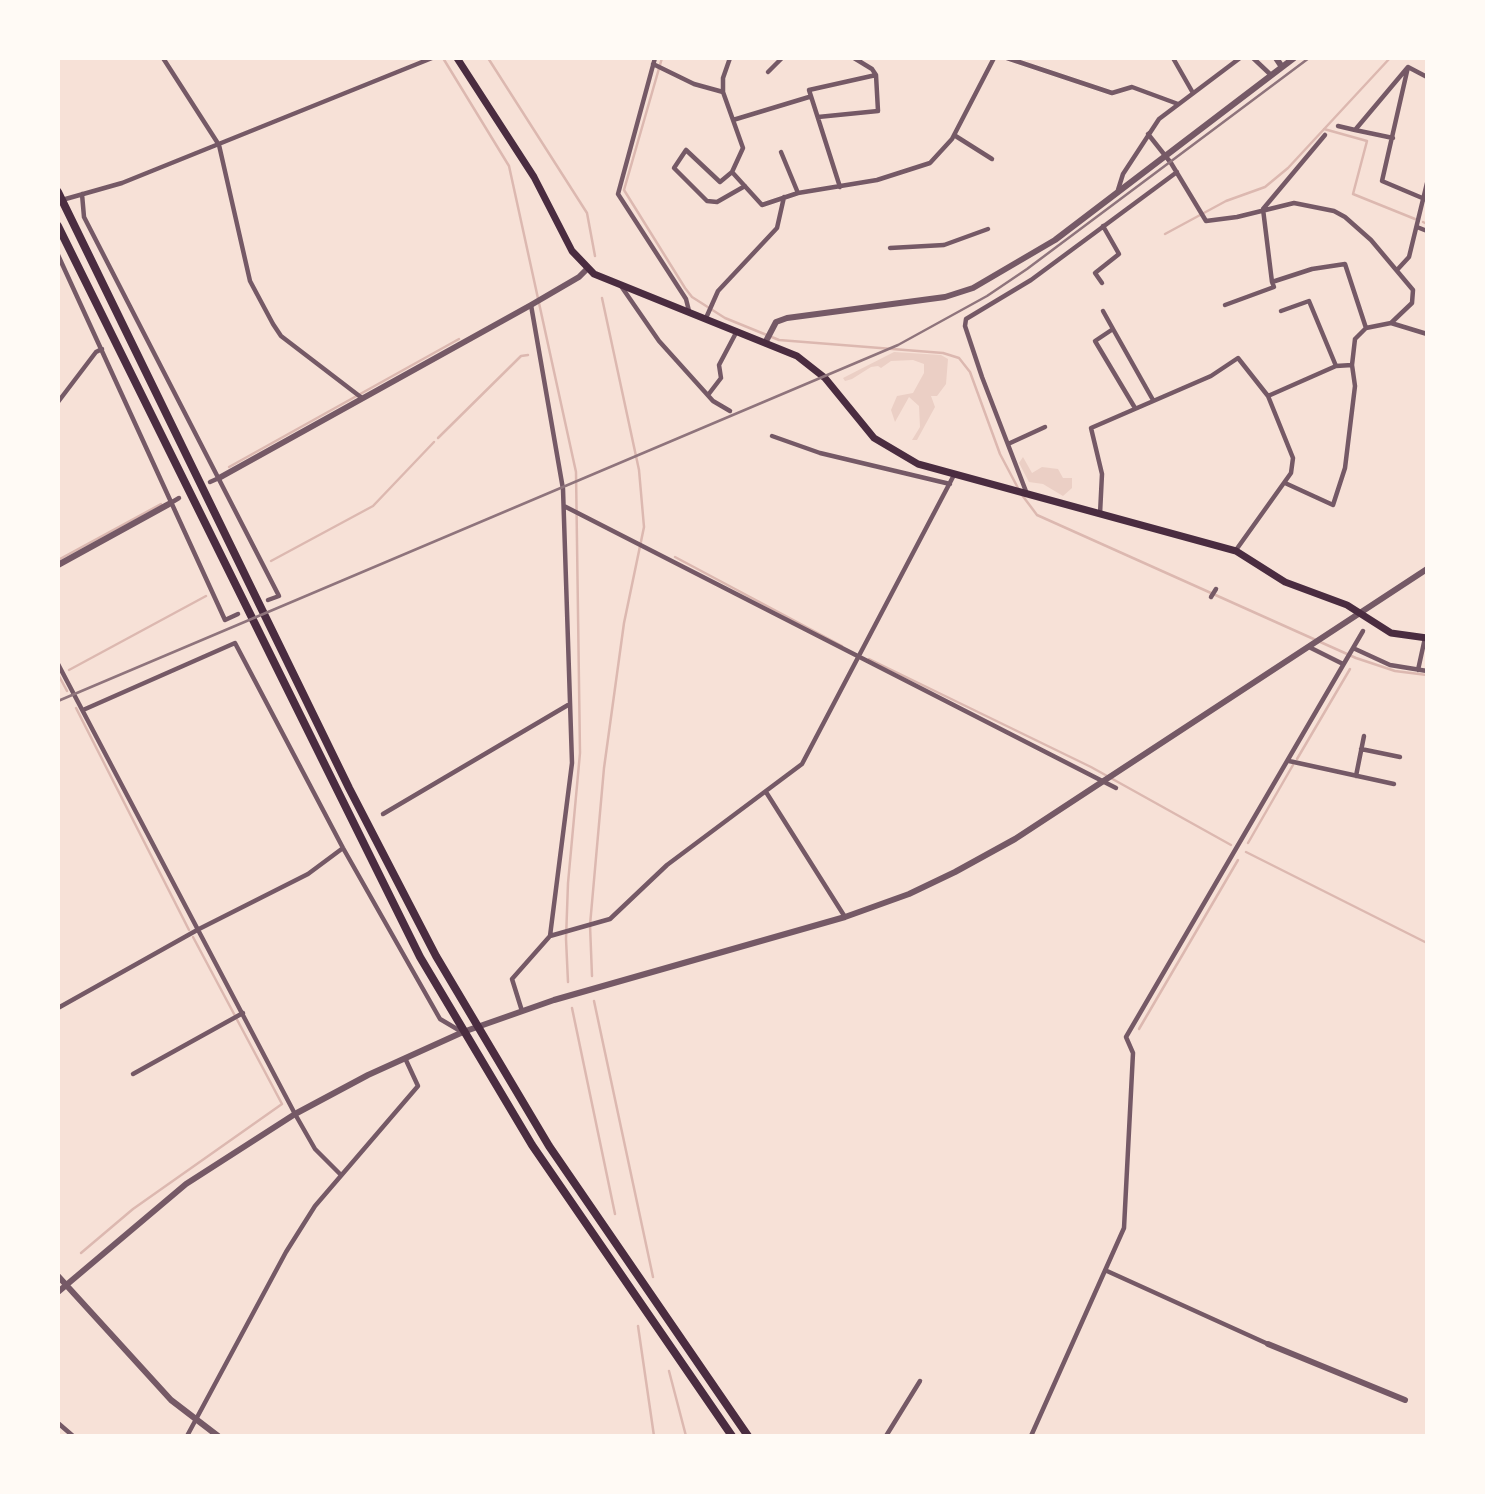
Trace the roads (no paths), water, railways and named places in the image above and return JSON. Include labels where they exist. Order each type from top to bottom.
[{"type":"highway","points":[[59,197],[385,858],[477,1027],[576,1187],[748,1436]]},
{"type":"highway","points":[[58,226],[400,918],[463,1032],[546,1167],[732,1436]]},
{"type":"main road","points":[[457,58],[534,177],[572,251],[587,269],[621,286],[797,356],[817,370],[865,428],[886,447],[918,464],[1236,551],[1277,578],[1334,598],[1391,633],[1426,638]]},
{"type":"street","points":[[163,58],[219,145],[250,281],[273,324],[281,335],[362,398]]},
{"type":"street","points":[[59,197],[122,183],[432,58]]},
{"type":"street","points":[[655,58],[618,194],[686,299],[689,312]]},
{"type":"street","points":[[730,58],[723,78],[723,92],[743,148],[732,172],[720,182],[686,150],[674,168],[706,201],[717,202],[745,186]]},
{"type":"street","points":[[768,72],[782,58]]},
{"type":"street","points":[[818,117],[878,111],[876,75],[872,69],[854,58]]},
{"type":"street","points":[[732,172],[762,205],[799,193],[882,179],[930,163],[944,150],[954,135],[994,58]]},
{"type":"street","points":[[1007,58],[1112,93],[1132,87],[1178,104]]},
{"type":"street","points":[[1172,58],[1193,93]]},
{"type":"street","points":[[1118,190],[1123,174],[1159,119],[1240,58]]},
{"type":"street","points":[[1253,58],[1272,75]]},
{"type":"street","points":[[1276,58],[1282,68]]},
{"type":"street","points":[[765,343],[776,322],[787,318],[960,294],[1055,240],[1294,58]]},
{"type":"street","points":[[653,64],[694,84],[723,92]]},
{"type":"street","points":[[1408,67],[1427,77]]},
{"type":"street","points":[[1355,130],[1408,67]]},
{"type":"street","points":[[1408,67],[1382,181],[1425,199]]},
{"type":"street","points":[[840,187],[809,90],[876,75]]},
{"type":"street","points":[[733,120],[810,97]]},
{"type":"street","points":[[1338,126],[1393,138]]},
{"type":"street","points":[[1149,134],[1177,172],[1204,218],[1237,217],[1294,203],[1334,211],[1364,234],[1397,270],[1415,296],[1412,303],[1391,323]]},
{"type":"street","points":[[954,135],[992,159]]},
{"type":"street","points":[[1225,305],[1274,287],[1263,209],[1325,135]]},
{"type":"street","points":[[781,152],[799,193]]},
{"type":"street","points":[[1027,494],[965,326],[966,319],[1031,280],[1177,172]]},
{"type":"street","points":[[1397,270],[1409,257],[1427,183]]},
{"type":"street","points":[[82,194],[84,217],[279,596],[268,600]]},
{"type":"street","points":[[706,318],[718,291],[777,228],[784,197]]},
{"type":"street","points":[[1102,283],[1096,273],[1119,254],[1103,226]]},
{"type":"street","points":[[1417,227],[1427,231]]},
{"type":"street","points":[[890,248],[944,245],[988,229]]},
{"type":"street","points":[[58,255],[169,503],[225,620],[238,614]]},
{"type":"street","points":[[1272,282],[1312,269],[1345,264],[1366,328]]},
{"type":"street","points":[[210,482],[579,278],[587,269]]},
{"type":"street","points":[[621,286],[659,341],[709,395],[730,411]]},
{"type":"street","points":[[1281,311],[1309,301],[1336,366]]},
{"type":"street","points":[[522,1012],[512,979],[550,936],[572,763],[568,705],[564,506],[531,305]]},
{"type":"street","points":[[1103,311],[1153,400]]},
{"type":"street","points":[[1284,483],[1333,505],[1345,468],[1355,386],[1352,365],[1355,339],[1366,328],[1391,323],[1427,334]]},
{"type":"street","points":[[1113,329],[1095,341],[1135,408]]},
{"type":"street","points":[[709,395],[721,379],[719,365],[737,331]]},
{"type":"street","points":[[58,402],[96,352],[102,349]]},
{"type":"street","points":[[1100,514],[1102,474],[1091,428],[1210,376],[1238,358],[1268,396],[1292,449],[1291,473],[1236,551]]},
{"type":"street","points":[[1268,396],[1336,366],[1352,365]]},
{"type":"street","points":[[1008,444],[1045,427]]},
{"type":"street","points":[[772,436],[820,453],[950,484]]},
{"type":"street","points":[[550,936],[595,926],[610,919],[667,865],[802,764],[954,475]]},
{"type":"street","points":[[58,565],[179,498]]},
{"type":"street","points":[[564,506],[1116,788]]},
{"type":"street","points":[[58,1292],[186,1184],[295,1114],[405,1058],[463,1032],[581,992],[845,917],[909,894],[955,872],[1015,839],[1427,569]]},
{"type":"street","points":[[1210,597],[1216,589]]},
{"type":"street","points":[[1031,1436],[1121,1238],[1126,1215],[1133,1053],[1126,1037],[1363,631]]},
{"type":"street","points":[[1418,670],[1426,638]]},
{"type":"street","points":[[83,710],[235,643],[342,848],[440,1020],[463,1032]]},
{"type":"street","points":[[1309,646],[1343,664]]},
{"type":"street","points":[[1352,649],[1390,665],[1427,671]]},
{"type":"street","points":[[58,664],[295,1114],[315,1149],[340,1174]]},
{"type":"street","points":[[383,814],[568,705]]},
{"type":"street","points":[[1356,776],[1364,736]]},
{"type":"street","points":[[1361,749],[1400,757]]},
{"type":"street","points":[[1289,761],[1394,785]]},
{"type":"street","points":[[766,792],[845,917]]},
{"type":"street","points":[[58,1008],[199,929],[308,874],[342,848]]},
{"type":"street","points":[[132,1074],[243,1013]]},
{"type":"street","points":[[187,1436],[286,1252],[340,1174],[416,1088],[418,1082],[405,1058]]},
{"type":"street","points":[[1107,1271],[1268,1344],[1405,1400]]},
{"type":"street","points":[[58,1276],[172,1400],[195,1422],[218,1436]]},
{"type":"street","points":[[886,1436],[920,1381]]},
{"type":"street","points":[[58,1423],[74,1436]]},
{"type":"waterway","points":[[443,58],[509,166],[576,472],[580,753],[568,883],[568,982]]},
{"type":"waterway","points":[[488,58],[587,213],[595,256]]},
{"type":"waterway","points":[[662,58],[624,190],[692,297],[725,318],[779,340],[943,353],[959,358],[970,372],[1000,454],[1019,490]]},
{"type":"waterway","points":[[1165,234],[1226,201],[1265,187],[1288,168],[1390,58]]},
{"type":"waterway","points":[[1324,129],[1367,141],[1353,194],[1415,219]]},
{"type":"waterway","points":[[1423,222],[1427,224]]},
{"type":"waterway","points":[[592,976],[590,925],[604,768],[624,623],[644,527],[639,470],[602,298]]},
{"type":"waterway","points":[[229,467],[459,339]]},
{"type":"waterway","points":[[438,438],[521,356],[528,355]]},
{"type":"waterway","points":[[271,561],[373,506],[434,442]]},
{"type":"waterway","points":[[1022,495],[1037,515],[1356,658],[1395,671],[1427,675]]},
{"type":"waterway","points":[[58,560],[161,504]]},
{"type":"waterway","points":[[675,557],[842,646]]},
{"type":"waterway","points":[[69,670],[206,596]]},
{"type":"waterway","points":[[869,659],[1091,767],[1231,845]]},
{"type":"waterway","points":[[1297,759],[1350,669]]},
{"type":"waterway","points":[[59,676],[67,691]]},
{"type":"waterway","points":[[76,708],[189,930]]},
{"type":"waterway","points":[[1248,843],[1293,765]]},
{"type":"waterway","points":[[1246,852],[1427,943]]},
{"type":"waterway","points":[[1139,1029],[1238,860]]},
{"type":"waterway","points":[[81,1253],[133,1209],[282,1104],[193,937]]},
{"type":"waterway","points":[[594,1001],[653,1277]]},
{"type":"waterway","points":[[572,1008],[615,1214]]},
{"type":"waterway","points":[[638,1326],[654,1436]]},
{"type":"waterway","points":[[669,1371],[686,1436]]},
{"type":"railway","points":[[58,701],[898,345],[987,296],[1027,269],[1309,58]]}]
